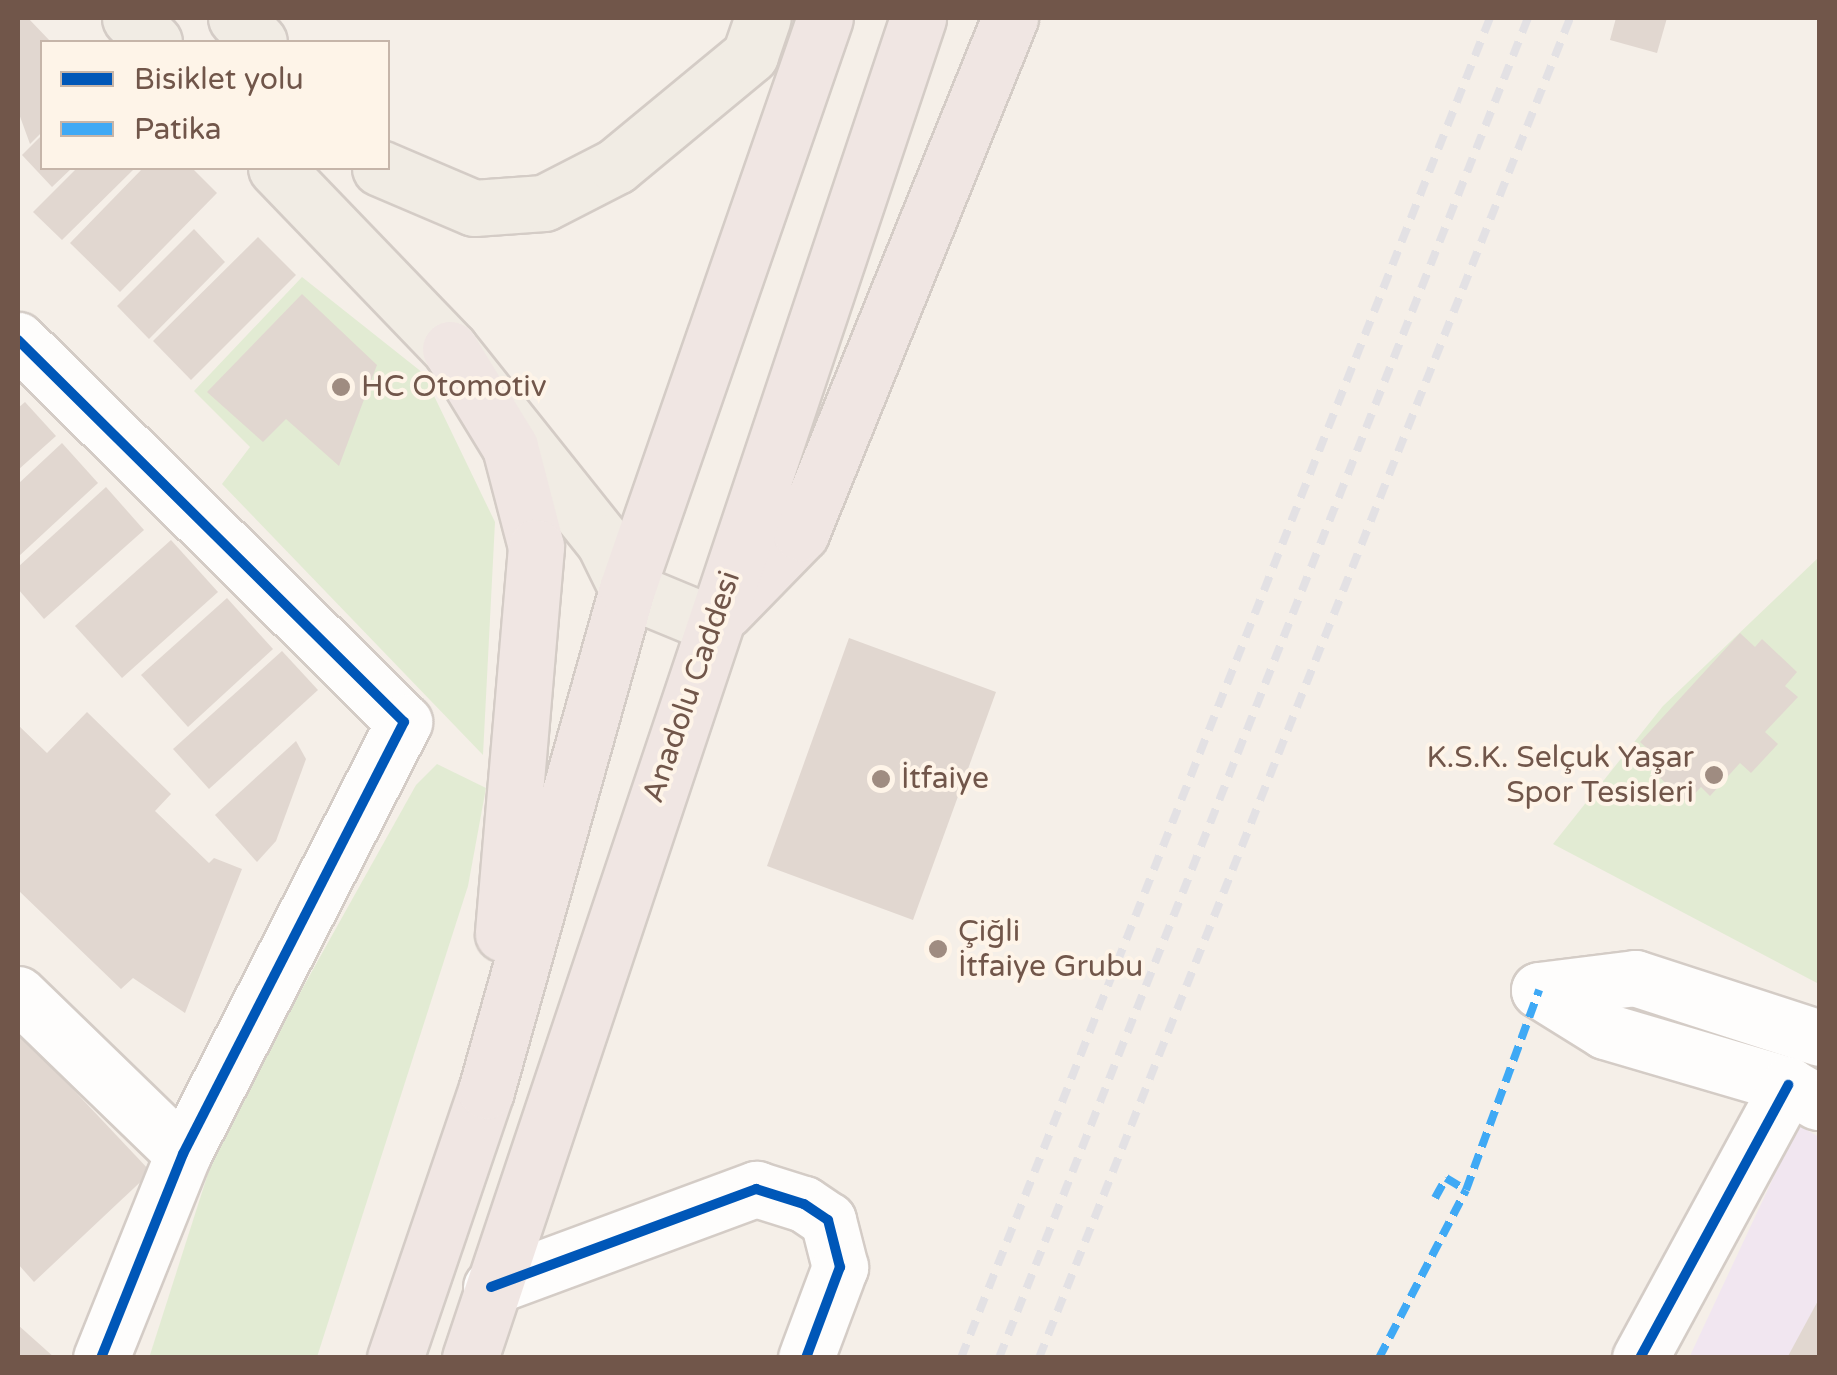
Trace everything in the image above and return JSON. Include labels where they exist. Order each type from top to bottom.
[{"type":"highway","points":[[395,1358],[486,1091],[627,589],[826,18]]},
{"type":"highway","name":"Anadolu Caddesi","points":[[470,1358],[712,624],[918,18]]},
{"type":"highway","points":[[712,624],[801,533],[1010,18]]},
{"type":"highway","points":[[450,350],[510,447],[536,547],[522,760],[486,1091]]},
{"type":"main road","points":[[130,18],[152,40]]},
{"type":"main road","points":[[236,18],[257,40]]},
{"type":"main road","points":[[385,170],[474,208],[544,203],[616,166],[750,55],[762,18]]},
{"type":"main road","points":[[278,170],[450,350],[604,542],[627,589],[712,624]]},
{"type":"street","points":[[18,340],[404,722],[183,1154],[101,1358]]},
{"type":"street","points":[[1640,1358],[1804,1095],[1605,1031],[1539,990],[1635,978],[1820,1038]]},
{"type":"street","points":[[18,994],[183,1154]]},
{"type":"street","points":[[491,1287],[756,1188],[804,1204],[828,1220],[840,1267],[806,1358]]},
{"type":"shaded area","points":[[1798,1125],[1819,1137],[1819,1357],[1689,1358]]},
{"type":"green space","points":[[302,277],[423,373],[495,522],[483,755],[222,484],[250,447],[194,391]]},
{"type":"green space","name":"K.S.K. Selçuk Yaşar Spor Tesisleri","points":[[1819,557],[1819,984],[1553,844],[1663,706]]},
{"type":"green space","points":[[437,764],[486,788],[468,886],[317,1357],[149,1358],[220,1136],[416,785]]},
{"type":"building","points":[[18,18],[28,18],[49,40],[40,40],[40,134],[30,144],[18,111]]},
{"type":"building","points":[[1616,18],[1667,18],[1657,53],[1610,40]]},
{"type":"building","points":[[40,137],[40,170],[70,170],[52,187],[22,155]]},
{"type":"building","points":[[75,170],[133,170],[62,240],[33,212]]},
{"type":"building","points":[[141,170],[194,170],[217,193],[120,292],[70,243]]},
{"type":"building","points":[[194,229],[225,262],[149,339],[117,306]]},
{"type":"building","points":[[258,237],[296,275],[191,380],[153,341]]},
{"type":"building","points":[[302,294],[377,365],[339,466],[286,419],[263,442],[207,392]]},
{"type":"building","points":[[25,402],[56,436],[18,470],[18,408]]},
{"type":"building","points":[[62,443],[98,483],[18,557],[18,484]]},
{"type":"building","points":[[106,487],[144,530],[44,619],[18,589],[18,567]]},
{"type":"building","points":[[171,540],[218,592],[122,678],[75,626]]},
{"type":"building","points":[[227,598],[273,649],[188,727],[141,675]]},
{"type":"building","points":[[1740,633],[1755,647],[1762,639],[1797,672],[1785,686],[1798,697],[1765,732],[1778,744],[1751,773],[1740,763],[1710,796],[1701,787],[1687,802],[1649,768],[1658,758],[1640,742]]},
{"type":"building","name":"İtfaiye","points":[[849,638],[996,692],[913,920],[767,866]]},
{"type":"building","points":[[282,651],[318,690],[209,789],[173,749]]},
{"type":"building","points":[[87,712],[171,794],[155,811],[209,863],[214,858],[242,869],[185,1013],[133,978],[121,989],[18,890],[18,725],[47,753]]},
{"type":"building","points":[[296,741],[306,759],[276,841],[257,862],[215,815]]},
{"type":"building","points":[[18,1031],[151,1172],[34,1282],[18,1264]]},
{"type":"building","points":[[1820,1297],[1820,1358],[1787,1358]]},
{"type":"building","points":[[18,1325],[55,1358],[18,1358]]},
{"type":"railway","points":[[961,1358],[1490,18]]},
{"type":"railway","points":[[999,1358],[1528,18]]},
{"type":"railway","points":[[1039,1358],[1570,18]]},
{"type":"marked path","points":[[1379,1358],[1466,1190],[1539,990]]},
{"type":"marked path","points":[[1435,1198],[1446,1178],[1466,1190]]},
{"type":"cycle path","points":[[18,340],[404,722],[183,1154],[101,1358]]},
{"type":"cycle path","points":[[1640,1358],[1788,1085]]},
{"type":"cycle path","points":[[491,1287],[756,1189],[804,1204],[828,1220],[840,1267],[806,1358]]},
{"type":"place","name":"HC Otomotiv","points":[[341,387]]},
{"type":"place","name":"K.S.K. Selçuk Yaşar Spor Tesisleri","points":[[1714,775]]},
{"type":"place","name":"İtfaiye","points":[[881,779]]},
{"type":"place","name":"Çiğli İtfaiye Grubu","points":[[938,949]]}]
